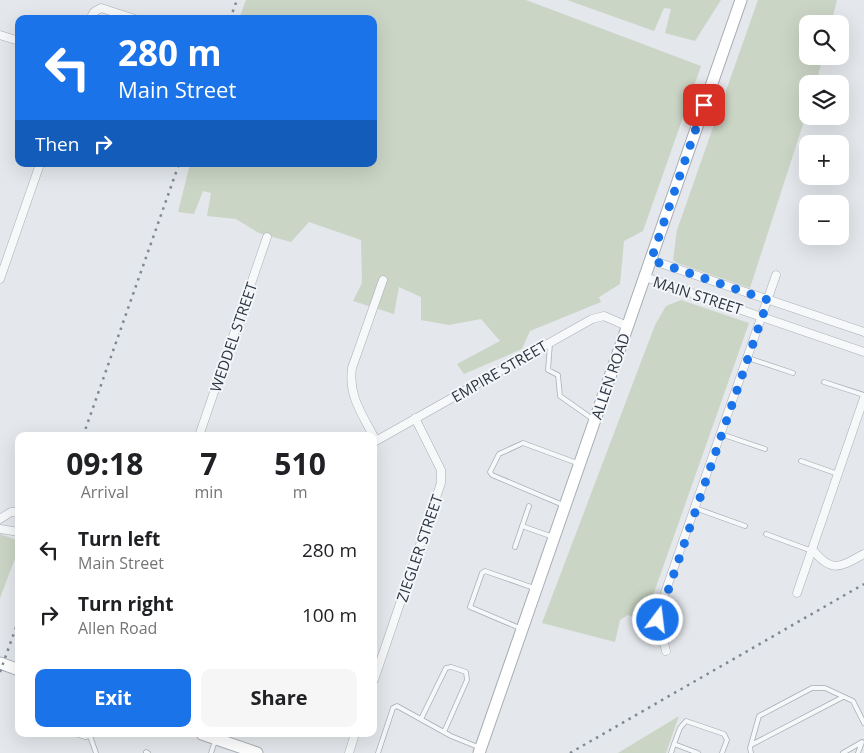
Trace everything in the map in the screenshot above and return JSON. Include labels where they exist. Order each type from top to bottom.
[{"type":"main road","name":"ALLEN ROAD","points":[[480,751],[741,0]]},
{"type":"main road","points":[[0,663],[15,669]]},
{"type":"main road","points":[[221,738],[238,750],[257,753]]},
{"type":"street","points":[[94,15],[98,10],[108,9],[124,15]]},
{"type":"street","points":[[0,34],[15,40]]},
{"type":"street","points":[[0,279],[39,167]]},
{"type":"street","name":"WEDDEL STREET","points":[[200,432],[267,237]]},
{"type":"street","name":"MAIN STREET","points":[[651,260],[864,332]]},
{"type":"street","points":[[666,651],[658,620],[776,275]]},
{"type":"street","name":"MAIN STREET","points":[[646,277],[864,352]]},
{"type":"street","points":[[371,432],[352,392],[350,382],[352,368],[383,280]]},
{"type":"street","points":[[711,299],[717,283]]},
{"type":"street","name":"EMPIRE STREET","points":[[377,440],[597,317],[604,316],[627,326]]},
{"type":"street","points":[[797,593],[864,396]]},
{"type":"street","name":"ZIEGLER STREET","points":[[377,671],[441,483],[441,470],[415,418]]},
{"type":"street","points":[[0,519],[11,512],[15,512]]},
{"type":"street","points":[[0,529],[15,531]]},
{"type":"street","points":[[812,550],[821,560],[832,567],[841,566],[864,554]]},
{"type":"street","points":[[349,753],[354,737]]},
{"type":"lane","points":[[550,342],[548,370],[558,375],[560,396],[594,421]]},
{"type":"lane","points":[[748,358],[793,373]]},
{"type":"lane","points":[[824,382],[864,396]]},
{"type":"lane","points":[[721,434],[765,449]]},
{"type":"lane","points":[[565,506],[492,475],[490,472],[499,454],[523,443],[579,464]]},
{"type":"lane","points":[[801,461],[838,474]]},
{"type":"lane","points":[[515,547],[529,506]]},
{"type":"lane","points":[[695,508],[745,526]]},
{"type":"lane","points":[[522,526],[554,537]]},
{"type":"lane","points":[[766,534],[812,550]]},
{"type":"lane","points":[[522,629],[470,607],[482,573],[485,571],[536,589]]},
{"type":"lane","points":[[421,719],[446,668],[451,667],[466,672],[467,680],[444,732]]},
{"type":"lane","points":[[751,753],[751,745],[759,716],[812,688],[825,688],[853,701],[864,723]]},
{"type":"lane","points":[[751,745],[843,697]]},
{"type":"lane","points":[[378,753],[393,708],[398,706],[480,751]]},
{"type":"lane","points":[[671,753],[683,723],[690,721],[724,734],[727,740],[722,753]]},
{"type":"lane","points":[[92,737],[96,753]]},
{"type":"lane","points":[[211,753],[221,738]]},
{"type":"lane","points":[[843,753],[863,740]]},
{"type":"lane","points":[[858,753],[863,740]]},
{"type":"lane","points":[[674,744],[698,753]]},
{"type":"green space","points":[[246,0],[526,0],[701,66],[643,231],[624,241],[620,284],[599,297],[601,302],[530,331],[522,349],[464,374],[457,364],[500,341],[481,319],[449,325],[421,320],[421,297],[399,287],[394,314],[353,301],[362,283],[361,240],[309,222],[291,242],[259,233],[236,219],[207,216],[211,193],[203,191],[194,214],[178,212],[189,167],[377,167],[377,15],[240,15]]},
{"type":"green space","points":[[567,0],[721,0],[695,41],[665,33],[671,9],[664,8],[654,31]]},
{"type":"green space","points":[[758,0],[837,0],[833,15],[799,15],[799,65],[821,65],[818,75],[799,75],[799,125],[803,125],[750,288],[673,260],[677,230]]},
{"type":"green space","points":[[681,300],[749,323],[644,621],[628,615],[620,620],[615,642],[542,623],[655,325],[666,306]]},
{"type":"green space","points":[[0,534],[15,540],[15,559],[0,598]]},
{"type":"green space","points":[[679,716],[666,753],[618,753]]},
{"type":"railway","points":[[231,15],[237,0]]},
{"type":"railway","points":[[84,432],[178,167]]},
{"type":"railway","points":[[570,753],[864,584]]},
{"type":"railway","points":[[0,672],[15,630]]},
{"type":"route","points":[[658,620],[660,607],[768,300],[651,260],[704,105]]}]
